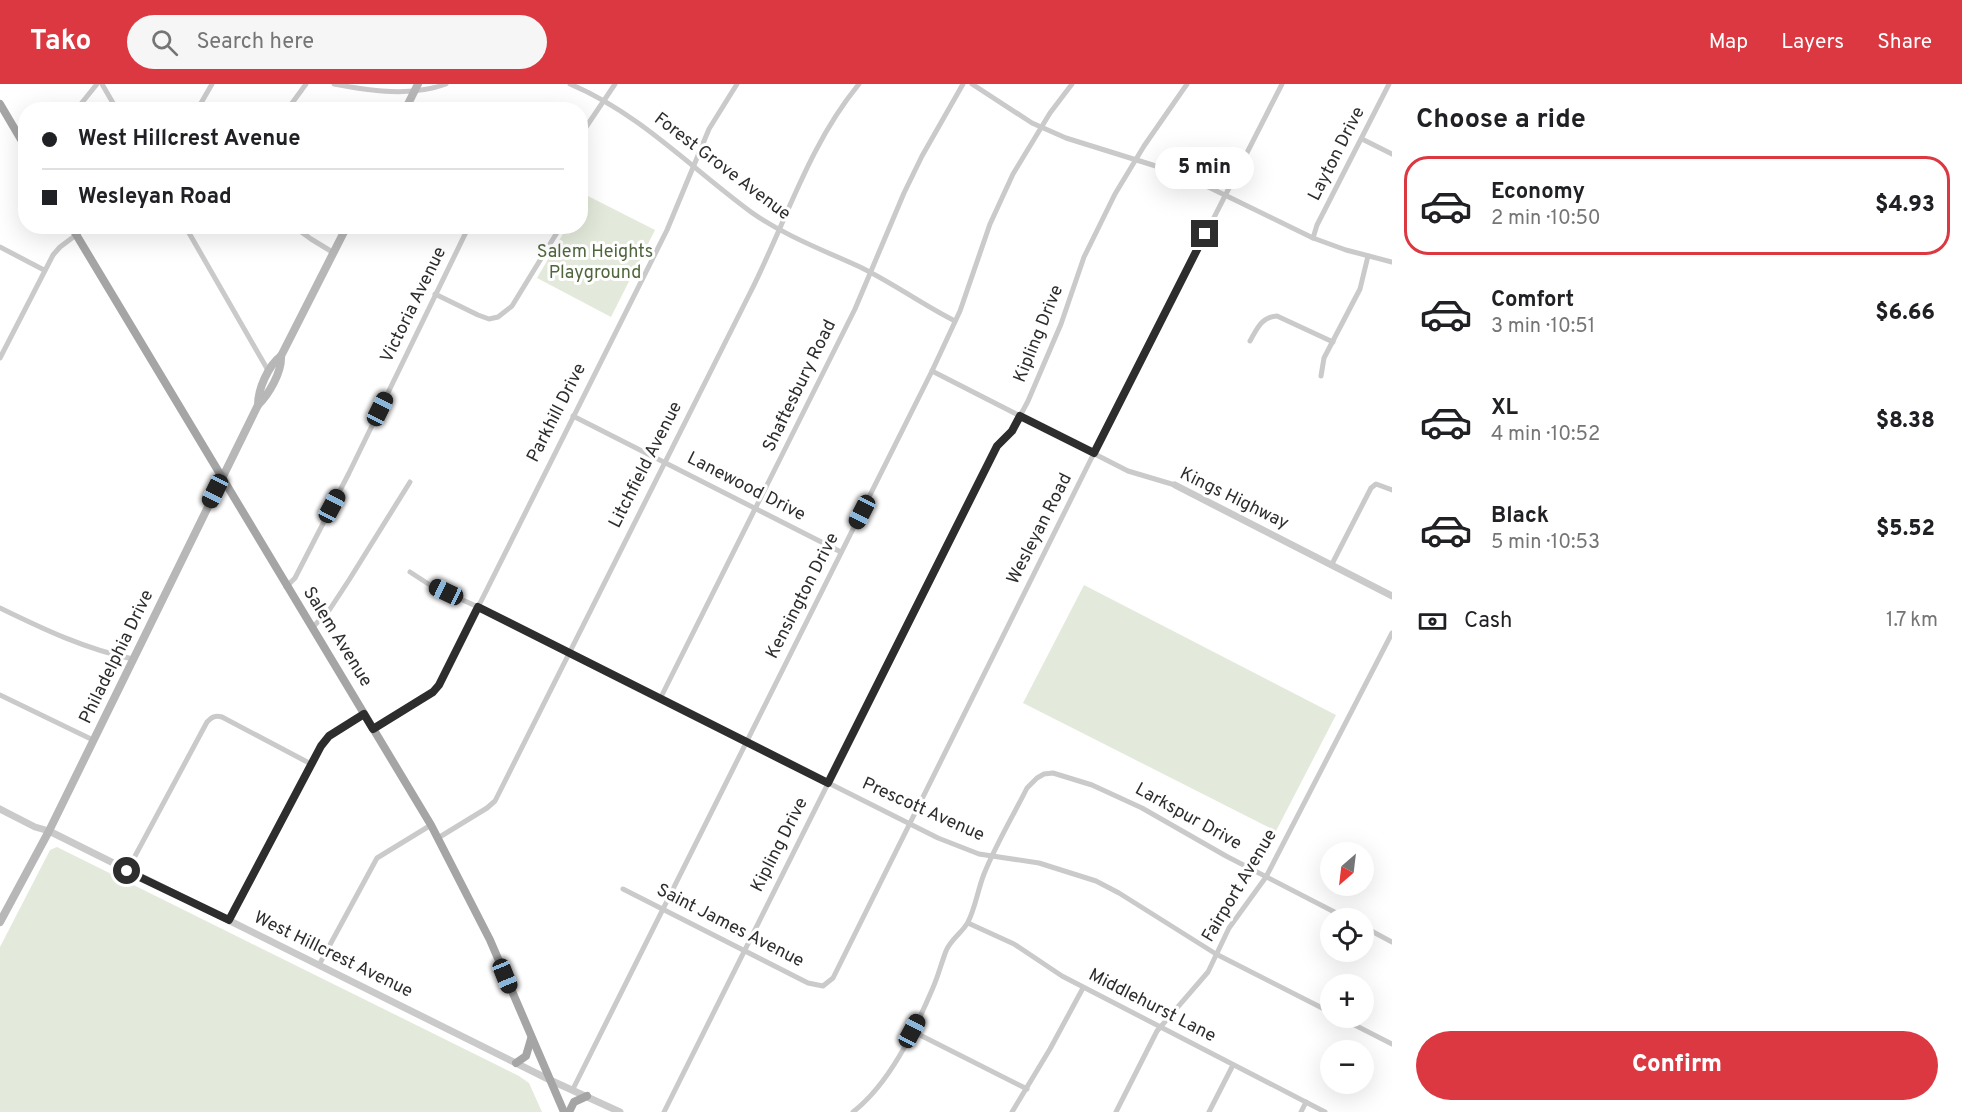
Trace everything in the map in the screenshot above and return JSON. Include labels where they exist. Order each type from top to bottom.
[{"type":"main road","points":[[409,102],[416,88]]},
{"type":"main road","points":[[0,105],[18,135]]},
{"type":"main road","name":"Philadelphia Drive","points":[[258,405],[258,396],[269,372],[274,362],[281,356],[343,234]]},
{"type":"main road","name":"Salem Avenue","points":[[76,236],[431,825],[490,940],[564,1112]]},
{"type":"main road","name":"Philadelphia Drive","points":[[0,922],[49,831],[222,477],[258,405],[264,399],[281,364],[281,356]]},
{"type":"main road","points":[[516,1063],[526,1056],[531,1038]]},
{"type":"main road","points":[[569,1112],[574,1102],[587,1096]]},
{"type":"street","points":[[83,102],[100,84],[112,102]]},
{"type":"street","points":[[202,102],[212,84]]},
{"type":"street","points":[[293,102],[306,84]]},
{"type":"street","points":[[334,84],[377,90],[446,84]]},
{"type":"street","name":"Forest Grove Avenue","points":[[570,84],[633,120],[752,212],[779,230],[871,273],[955,321]]},
{"type":"street","points":[[588,124],[615,84]]},
{"type":"street","name":"Parkhill Drive","points":[[373,729],[437,689],[667,230],[709,129],[737,84]]},
{"type":"street","name":"Litchfield Avenue","points":[[438,838],[495,801],[767,259],[812,154],[833,119],[859,84]]},
{"type":"street","name":"Shaftesbury Road","points":[[660,699],[871,273],[904,193],[936,129],[963,84]]},
{"type":"street","points":[[972,84],[1041,127],[1084,145],[1135,159],[1196,181],[1313,238],[1392,262]]},
{"type":"street","name":"Kensington Drive","points":[[573,1089],[932,371],[955,321],[997,209],[1013,174],[1041,127],[1072,84]]},
{"type":"street","name":"Kipling Drive","points":[[664,1112],[994,451],[1012,431],[1020,416],[1058,332],[1091,241],[1135,159],[1187,84]]},
{"type":"street","name":"Wesleyan Road","points":[[824,986],[833,978],[1094,453],[1282,84]]},
{"type":"street","name":"Layton Drive","points":[[1313,238],[1317,225],[1389,84]]},
{"type":"street","points":[[1362,139],[1392,154]]},
{"type":"street","points":[[0,358],[2,349],[44,270],[60,247],[78,234]]},
{"type":"street","points":[[190,234],[269,372]]},
{"type":"street","points":[[304,234],[334,253]]},
{"type":"street","name":"Victoria Avenue","points":[[286,586],[295,578],[349,473],[465,234]]},
{"type":"street","points":[[435,294],[483,317],[489,319],[498,317],[512,306],[556,234]]},
{"type":"street","points":[[0,247],[44,270]]},
{"type":"street","points":[[1321,376],[1322,364],[1360,289],[1368,256]]},
{"type":"street","points":[[1250,341],[1261,322],[1270,316],[1277,316],[1332,342]]},
{"type":"street","name":"Kings Highway","points":[[932,371],[1128,471],[1175,485],[1392,596]]},
{"type":"street","name":"Lanewood Drive","points":[[573,416],[841,552]]},
{"type":"street","points":[[312,628],[330,609],[350,580],[410,482]]},
{"type":"street","points":[[1332,564],[1371,488],[1376,484],[1392,490]]},
{"type":"street","name":"Prescott Avenue","points":[[410,572],[430,585],[970,851],[1050,865],[1096,881],[1216,954],[1320,1007]]},
{"type":"street","points":[[0,608],[58,636],[104,652],[133,659]]},
{"type":"street","name":"Fairport Avenue","points":[[1116,1112],[1160,1027],[1199,984],[1212,964],[1229,928],[1266,877],[1392,633]]},
{"type":"street","points":[[0,695],[93,740]]},
{"type":"street","points":[[229,920],[321,746],[329,736],[364,714]]},
{"type":"street","points":[[127,871],[207,722],[212,717],[222,717],[311,764]]},
{"type":"street","name":"Larkspur Drive","points":[[992,856],[1033,780],[1043,774],[1061,774],[1119,796],[1326,908]]},
{"type":"street","name":"West Hillcrest Avenue","points":[[0,809],[35,827],[49,831],[550,1080],[620,1112]]},
{"type":"street","points":[[319,965],[377,858],[431,825]]},
{"type":"street","points":[[856,1111],[886,1076],[912,1031],[933,988],[948,948],[968,923],[992,856]]},
{"type":"street","name":"Saint James Avenue","points":[[623,889],[808,983],[824,986]]},
{"type":"street","name":"Middlehurst Lane","points":[[968,923],[1014,944],[1083,988],[1325,1112]]},
{"type":"street","points":[[1374,932],[1392,942]]},
{"type":"street","points":[[1012,1112],[1083,988]]},
{"type":"street","points":[[1361,1028],[1392,1044]]},
{"type":"street","points":[[912,1031],[1027,1089]]},
{"type":"street","points":[[1209,1112],[1233,1065]]},
{"type":"street","points":[[1301,1112],[1306,1102]]},
{"type":"green space","name":"Salem Heights Playground","points":[[588,196],[655,230],[611,317],[537,278],[563,234],[588,234]]},
{"type":"green space","points":[[1084,585],[1336,715],[1276,831],[1023,703]]},
{"type":"green space","points":[[57,847],[519,1076],[529,1083],[542,1112],[0,1112],[0,947],[50,850]]},
{"type":"route","points":[[127,871],[229,920],[321,746],[329,736],[364,714],[373,729],[437,689],[478,607],[828,783],[997,446],[1012,431],[1020,416],[1094,453],[1205,234]]}]
